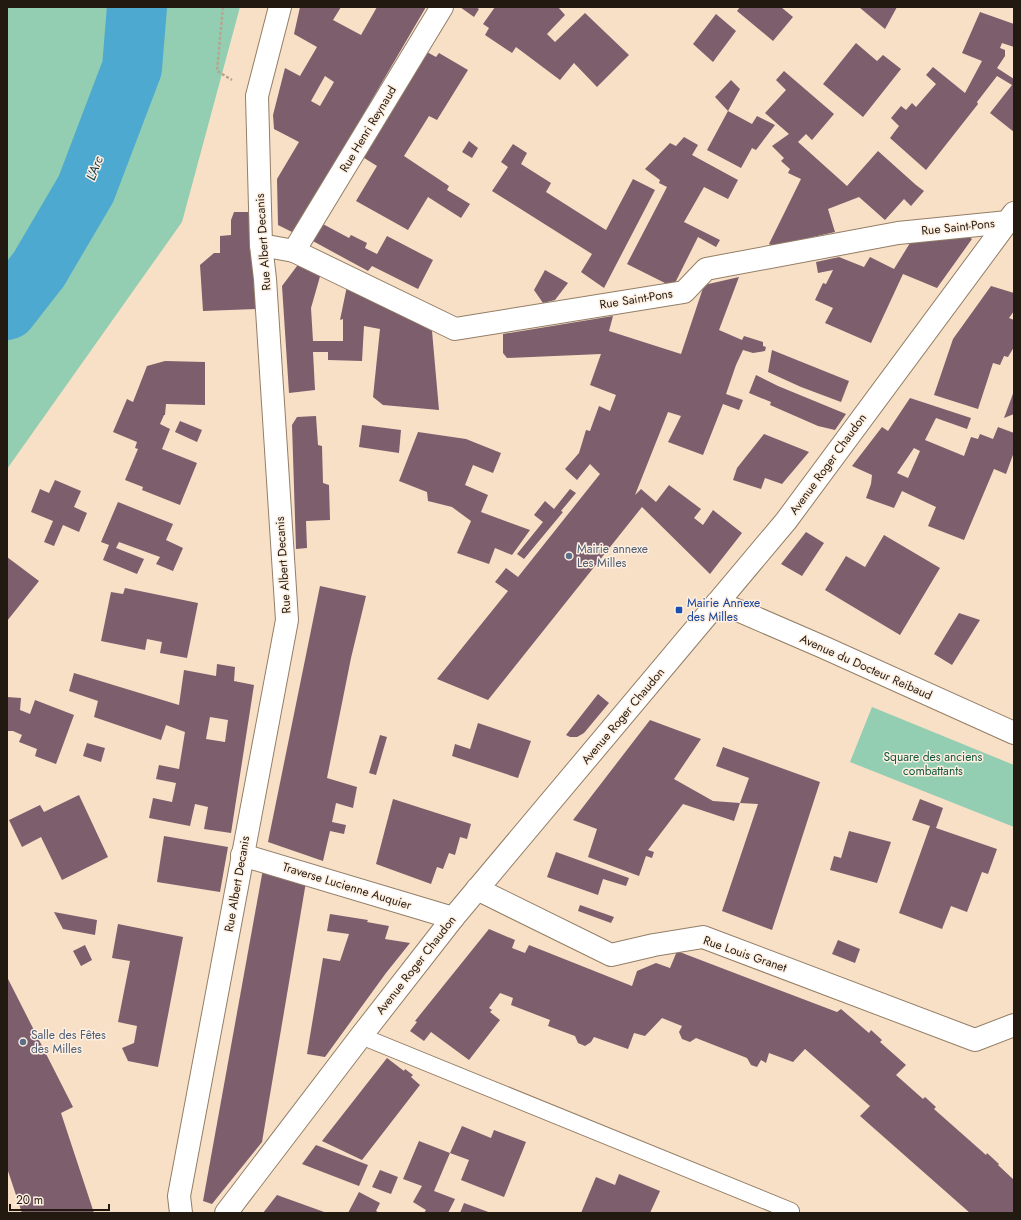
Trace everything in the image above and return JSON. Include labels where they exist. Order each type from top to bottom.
[{"type":"street","name":"Rue Albert Decanis","points":[[181,1213],[179,1196],[287,620],[265,279],[261,245],[257,96],[280,7]]},
{"type":"street","name":"Rue Henri Reynaud","points":[[294,251],[442,7]]},
{"type":"street","name":"Rue Saint-Pons","points":[[261,245],[294,251],[455,329],[684,292],[706,269],[898,233],[1011,218]]},
{"type":"street","name":"Avenue Roger Chaudon","points":[[229,1212],[452,918],[786,521],[975,264],[1011,218]]},
{"type":"street","name":"Avenue du Docteur Reibaud","points":[[717,603],[742,612],[823,647],[1014,733]]},
{"type":"street","name":"Traverse Lucienne Auquier","points":[[242,855],[452,918]]},
{"type":"street","name":"Rue Louis Granet","points":[[477,889],[611,955],[654,945],[704,937],[975,1040],[1014,1025]]},
{"type":"lane","points":[[361,1036],[791,1211]]},
{"type":"path","points":[[223,7],[217,71],[257,96]]},
{"type":"green space","points":[[7,7],[240,7],[182,222],[7,469]]},
{"type":"green space","name":"Square des anciens combattants","points":[[872,707],[1014,765],[1014,827],[850,762]]},
{"type":"building","points":[[300,7],[341,7],[333,20],[361,35],[377,7],[426,7],[294,233],[278,225],[277,179],[299,142],[274,129],[273,115],[285,68],[300,76],[317,47],[294,34]],"holes":[[[325,76],[334,82],[320,106],[311,101]]]},
{"type":"building","points":[[460,7],[476,7],[479,9],[474,17]]},
{"type":"building","points":[[495,7],[558,7],[565,15],[547,34],[555,42],[585,13],[629,55],[597,87],[574,63],[560,80],[516,47],[512,53],[485,35],[489,28],[483,24]]},
{"type":"building","points":[[740,7],[781,7],[793,17],[773,41],[737,11]]},
{"type":"building","points":[[859,7],[897,7],[885,29]]},
{"type":"building","points":[[980,12],[1014,24],[1014,47],[1002,43],[1000,48],[1005,50],[1005,56],[997,68],[1014,79],[1014,132],[990,113],[1012,85],[997,76],[977,102],[978,104],[926,170],[890,138],[899,126],[891,118],[901,106],[906,110],[912,103],[916,107],[936,84],[926,75],[933,67],[965,93],[982,61],[962,53]]},
{"type":"building","points":[[716,14],[736,31],[713,62],[693,44]]},
{"type":"building","points":[[856,43],[877,61],[883,55],[901,69],[863,117],[823,84]]},
{"type":"building","points":[[425,51],[436,57],[439,53],[468,70],[437,120],[429,116],[404,156],[449,186],[447,190],[470,204],[461,218],[428,197],[408,230],[356,201],[377,166],[361,156]]},
{"type":"building","points":[[784,71],[834,114],[812,140],[806,134],[798,142],[847,186],[878,151],[924,191],[911,206],[904,199],[885,220],[859,197],[828,209],[835,232],[773,246],[769,244],[801,179],[788,173],[790,169],[781,161],[784,158],[772,146],[789,134],[765,113],[786,90],[776,80]]},
{"type":"building","points":[[731,80],[740,89],[728,111],[715,97]]},
{"type":"building","points":[[728,111],[752,124],[757,116],[775,125],[756,150],[752,148],[741,168],[707,150]]},
{"type":"building","points":[[684,137],[698,145],[692,155],[738,180],[728,199],[704,187],[684,222],[720,240],[716,247],[698,237],[673,287],[627,264],[667,187],[659,183],[660,180],[645,169],[670,143],[676,146]]},
{"type":"building","points":[[469,141],[478,148],[472,158],[462,152]]},
{"type":"building","points":[[513,144],[527,153],[521,164],[551,183],[546,192],[606,230],[633,179],[655,190],[604,288],[581,272],[592,254],[492,191],[508,167],[501,162]]},
{"type":"building","points":[[234,212],[256,212],[259,309],[203,311],[200,265],[214,253],[220,253],[220,236],[231,235],[231,220]]},
{"type":"building","points":[[321,223],[349,238],[351,235],[367,243],[365,248],[377,254],[387,236],[433,260],[418,289],[372,266],[368,271],[311,240]]},
{"type":"building","points":[[963,232],[972,239],[937,288],[903,274],[871,343],[825,323],[833,308],[815,300],[823,283],[826,284],[833,270],[818,273],[816,262],[839,257],[864,267],[870,257],[894,269],[910,243]]},
{"type":"building","points":[[300,262],[321,273],[311,308],[313,341],[343,341],[343,319],[340,320],[347,286],[432,331],[439,410],[383,405],[373,397],[380,329],[364,326],[362,361],[328,360],[328,352],[313,352],[315,390],[289,393],[282,286]]},
{"type":"building","points":[[545,270],[568,283],[555,300],[543,303],[534,290]]},
{"type":"building","points":[[739,277],[719,330],[742,340],[744,336],[763,342],[763,346],[766,347],[765,351],[753,353],[743,350],[736,365],[726,394],[743,400],[739,410],[723,404],[703,455],[668,442],[681,416],[668,412],[635,495],[641,489],[656,502],[669,485],[701,509],[694,518],[703,525],[713,510],[742,533],[710,574],[642,507],[488,700],[437,679],[508,591],[495,582],[506,568],[518,577],[600,474],[590,464],[577,480],[565,469],[579,453],[586,430],[590,431],[599,406],[610,411],[616,395],[590,385],[601,354],[507,358],[503,353],[503,334],[613,316],[609,331],[681,354],[704,285]]},
{"type":"building","points":[[991,286],[1014,293],[1014,311],[1009,318],[1014,320],[1014,347],[1008,357],[1004,356],[1000,365],[993,363],[978,409],[934,395],[953,339]]},
{"type":"building","points":[[772,350],[849,381],[841,402],[801,387],[768,372]]},
{"type":"building","points":[[165,361],[205,362],[205,405],[166,404],[165,415],[160,424],[170,429],[162,449],[197,463],[180,505],[142,490],[143,487],[125,480],[138,449],[135,448],[137,442],[113,432],[127,399],[133,402],[147,366]]},
{"type":"building","points":[[756,375],[778,386],[846,414],[835,430],[818,426],[770,405],[771,402],[749,393]]},
{"type":"building","points":[[1014,391],[1014,414],[1004,418]]},
{"type":"building","points":[[910,398],[971,418],[967,429],[936,418],[925,440],[964,456],[971,437],[978,439],[980,434],[993,439],[998,427],[1014,433],[1014,452],[1006,474],[994,469],[964,540],[928,526],[936,507],[902,491],[894,508],[866,498],[871,484],[872,475],[852,466],[882,427],[888,431]],"holes":[[[914,448],[920,451],[908,478],[897,473]]]},
{"type":"building","points":[[316,416],[318,445],[322,446],[323,483],[329,485],[330,520],[306,521],[307,548],[296,549],[292,425],[297,417]]},
{"type":"building","points":[[180,421],[202,430],[197,442],[175,432]]},
{"type":"building","points":[[362,425],[401,430],[399,453],[359,447]]},
{"type":"building","points":[[418,432],[466,439],[501,453],[493,473],[473,465],[465,485],[488,495],[481,512],[530,530],[512,555],[495,548],[489,564],[457,553],[471,521],[452,507],[428,501],[427,492],[399,481]]},
{"type":"building","points":[[764,434],[809,452],[782,484],[765,478],[761,489],[733,480],[737,468]]},
{"type":"building","points":[[55,480],[81,491],[74,507],[87,513],[79,532],[63,525],[54,546],[44,542],[53,521],[31,512],[40,489],[49,493]]},
{"type":"building","points":[[570,489],[576,493],[561,511],[563,512],[524,559],[517,554],[543,522],[534,515],[545,501],[554,509]]},
{"type":"building","points":[[118,502],[173,524],[166,540],[183,548],[173,571],[156,564],[160,557],[119,542],[116,548],[144,559],[137,574],[103,560],[109,545],[101,542]]},
{"type":"building","points":[[806,532],[824,543],[802,576],[781,564]]},
{"type":"building","points":[[884,535],[940,568],[900,635],[825,590],[846,556],[865,567]]},
{"type":"building","points":[[7,557],[39,581],[7,621]]},
{"type":"building","points":[[320,586],[366,596],[351,658],[327,778],[357,787],[353,808],[336,803],[332,822],[346,825],[344,834],[330,831],[323,861],[268,842]]},
{"type":"building","points":[[125,588],[198,603],[187,658],[160,653],[162,642],[147,639],[145,650],[101,641],[111,592],[123,594]]},
{"type":"building","points":[[959,613],[980,620],[952,665],[934,654]]},
{"type":"building","points":[[217,664],[235,667],[234,681],[254,685],[231,833],[204,829],[208,807],[195,804],[190,826],[149,818],[153,798],[172,802],[176,783],[156,779],[159,765],[179,769],[185,732],[166,725],[161,740],[94,717],[98,701],[69,691],[74,673],[179,705],[184,670],[216,676]],"holes":[[[210,717],[228,720],[225,742],[206,739]]]},
{"type":"building","points":[[598,694],[609,703],[584,733],[577,737],[570,737],[566,735]]},
{"type":"building","points":[[7,697],[21,698],[20,710],[30,714],[35,700],[74,715],[56,764],[35,756],[37,749],[19,742],[22,735],[13,731],[7,731]]},
{"type":"building","points":[[650,720],[701,739],[674,779],[713,801],[740,803],[734,821],[683,804],[648,850],[654,852],[652,858],[646,856],[639,876],[588,857],[597,829],[573,820]]},
{"type":"building","points":[[478,723],[531,741],[518,778],[452,756],[455,744],[470,749]]},
{"type":"building","points":[[380,735],[387,737],[376,775],[369,773]]},
{"type":"building","points":[[87,743],[105,748],[101,762],[83,756]]},
{"type":"building","points":[[723,747],[820,782],[772,930],[722,911],[758,804],[740,803],[749,778],[716,766]]},
{"type":"building","points":[[79,795],[108,857],[62,880],[41,837],[22,847],[9,820],[40,805],[44,812]]},
{"type":"building","points":[[393,799],[471,824],[467,839],[460,837],[455,855],[449,853],[443,869],[437,867],[431,884],[376,864]]},
{"type":"building","points":[[920,799],[943,808],[936,828],[997,849],[988,874],[982,872],[967,912],[951,906],[942,929],[899,913],[930,826],[912,820]]},
{"type":"building","points":[[849,831],[891,842],[877,883],[830,870],[834,856],[841,858]]},
{"type":"building","points":[[164,836],[228,847],[220,892],[157,882]]},
{"type":"building","points":[[556,852],[629,878],[626,886],[603,879],[598,895],[547,877]]},
{"type":"building","points":[[263,869],[306,882],[262,1142],[212,1204],[203,1201]]},
{"type":"building","points":[[580,905],[614,917],[611,923],[578,911]]},
{"type":"building","points":[[54,912],[97,920],[95,935],[63,929]]},
{"type":"building","points":[[330,914],[368,920],[367,922],[389,926],[385,939],[410,943],[386,973],[325,1057],[307,1054],[323,958],[340,961],[349,934],[327,931]]},
{"type":"building","points":[[118,924],[183,937],[158,1067],[128,1061],[122,1048],[134,1043],[137,1026],[118,1022],[130,961],[112,958]]},
{"type":"building","points":[[489,929],[515,940],[512,948],[525,953],[529,945],[632,986],[637,971],[656,963],[670,968],[677,951],[837,1012],[841,1009],[869,1033],[871,1030],[882,1040],[880,1042],[906,1065],[896,1075],[923,1099],[925,1097],[936,1107],[934,1109],[986,1155],[987,1153],[1014,1180],[1014,1213],[970,1213],[860,1116],[870,1106],[805,1049],[793,1062],[769,1053],[766,1063],[761,1060],[757,1067],[751,1065],[747,1058],[696,1038],[690,1042],[682,1039],[679,1032],[682,1026],[662,1018],[645,1036],[634,1033],[628,1049],[594,1037],[591,1042],[585,1046],[578,1043],[575,1036],[548,1026],[550,1020],[511,1005],[513,998],[500,993],[489,1008],[492,1010],[490,1012],[500,1020],[469,1060],[431,1032],[424,1041],[410,1031],[417,1022],[415,1021]]},
{"type":"building","points":[[838,940],[860,949],[855,963],[832,954]]},
{"type":"building","points":[[85,945],[92,960],[81,966],[73,951]]},
{"type":"building","name":"Salle des Fêtes des Milles","points":[[7,977],[73,1107],[61,1113],[94,1213],[22,1213],[7,1168]]},
{"type":"building","points":[[387,1058],[404,1071],[405,1069],[413,1075],[411,1077],[420,1085],[362,1160],[322,1141]]},
{"type":"building","points":[[462,1126],[491,1138],[494,1130],[526,1142],[504,1197],[461,1180],[469,1160],[450,1153]]},
{"type":"building","points":[[419,1141],[450,1153],[434,1191],[455,1199],[448,1213],[424,1213],[426,1210],[413,1202],[422,1186],[403,1179]]},
{"type":"building","points":[[316,1145],[368,1165],[359,1186],[302,1164]]},
{"type":"building","points":[[380,1170],[398,1177],[391,1194],[372,1187]]},
{"type":"building","points":[[619,1174],[660,1191],[650,1213],[581,1213],[596,1177],[615,1185]]},
{"type":"building","points":[[359,1192],[380,1203],[376,1211],[380,1213],[348,1213]]},
{"type":"building","points":[[277,1195],[327,1213],[263,1213]]},
{"type":"building","points":[[464,1203],[491,1213],[460,1213]]},
{"type":"waterway","name":"L'Arc","points":[[7,310],[39,269],[86,189],[132,68],[137,7]]},
{"type":"place","name":"Mairie annexe Les Milles","points":[[569,556]]},
{"type":"place","name":"Mairie Annexe des Milles","points":[[679,610]]},
{"type":"place","name":"Salle des Fêtes des Milles","points":[[23,1042]]}]
